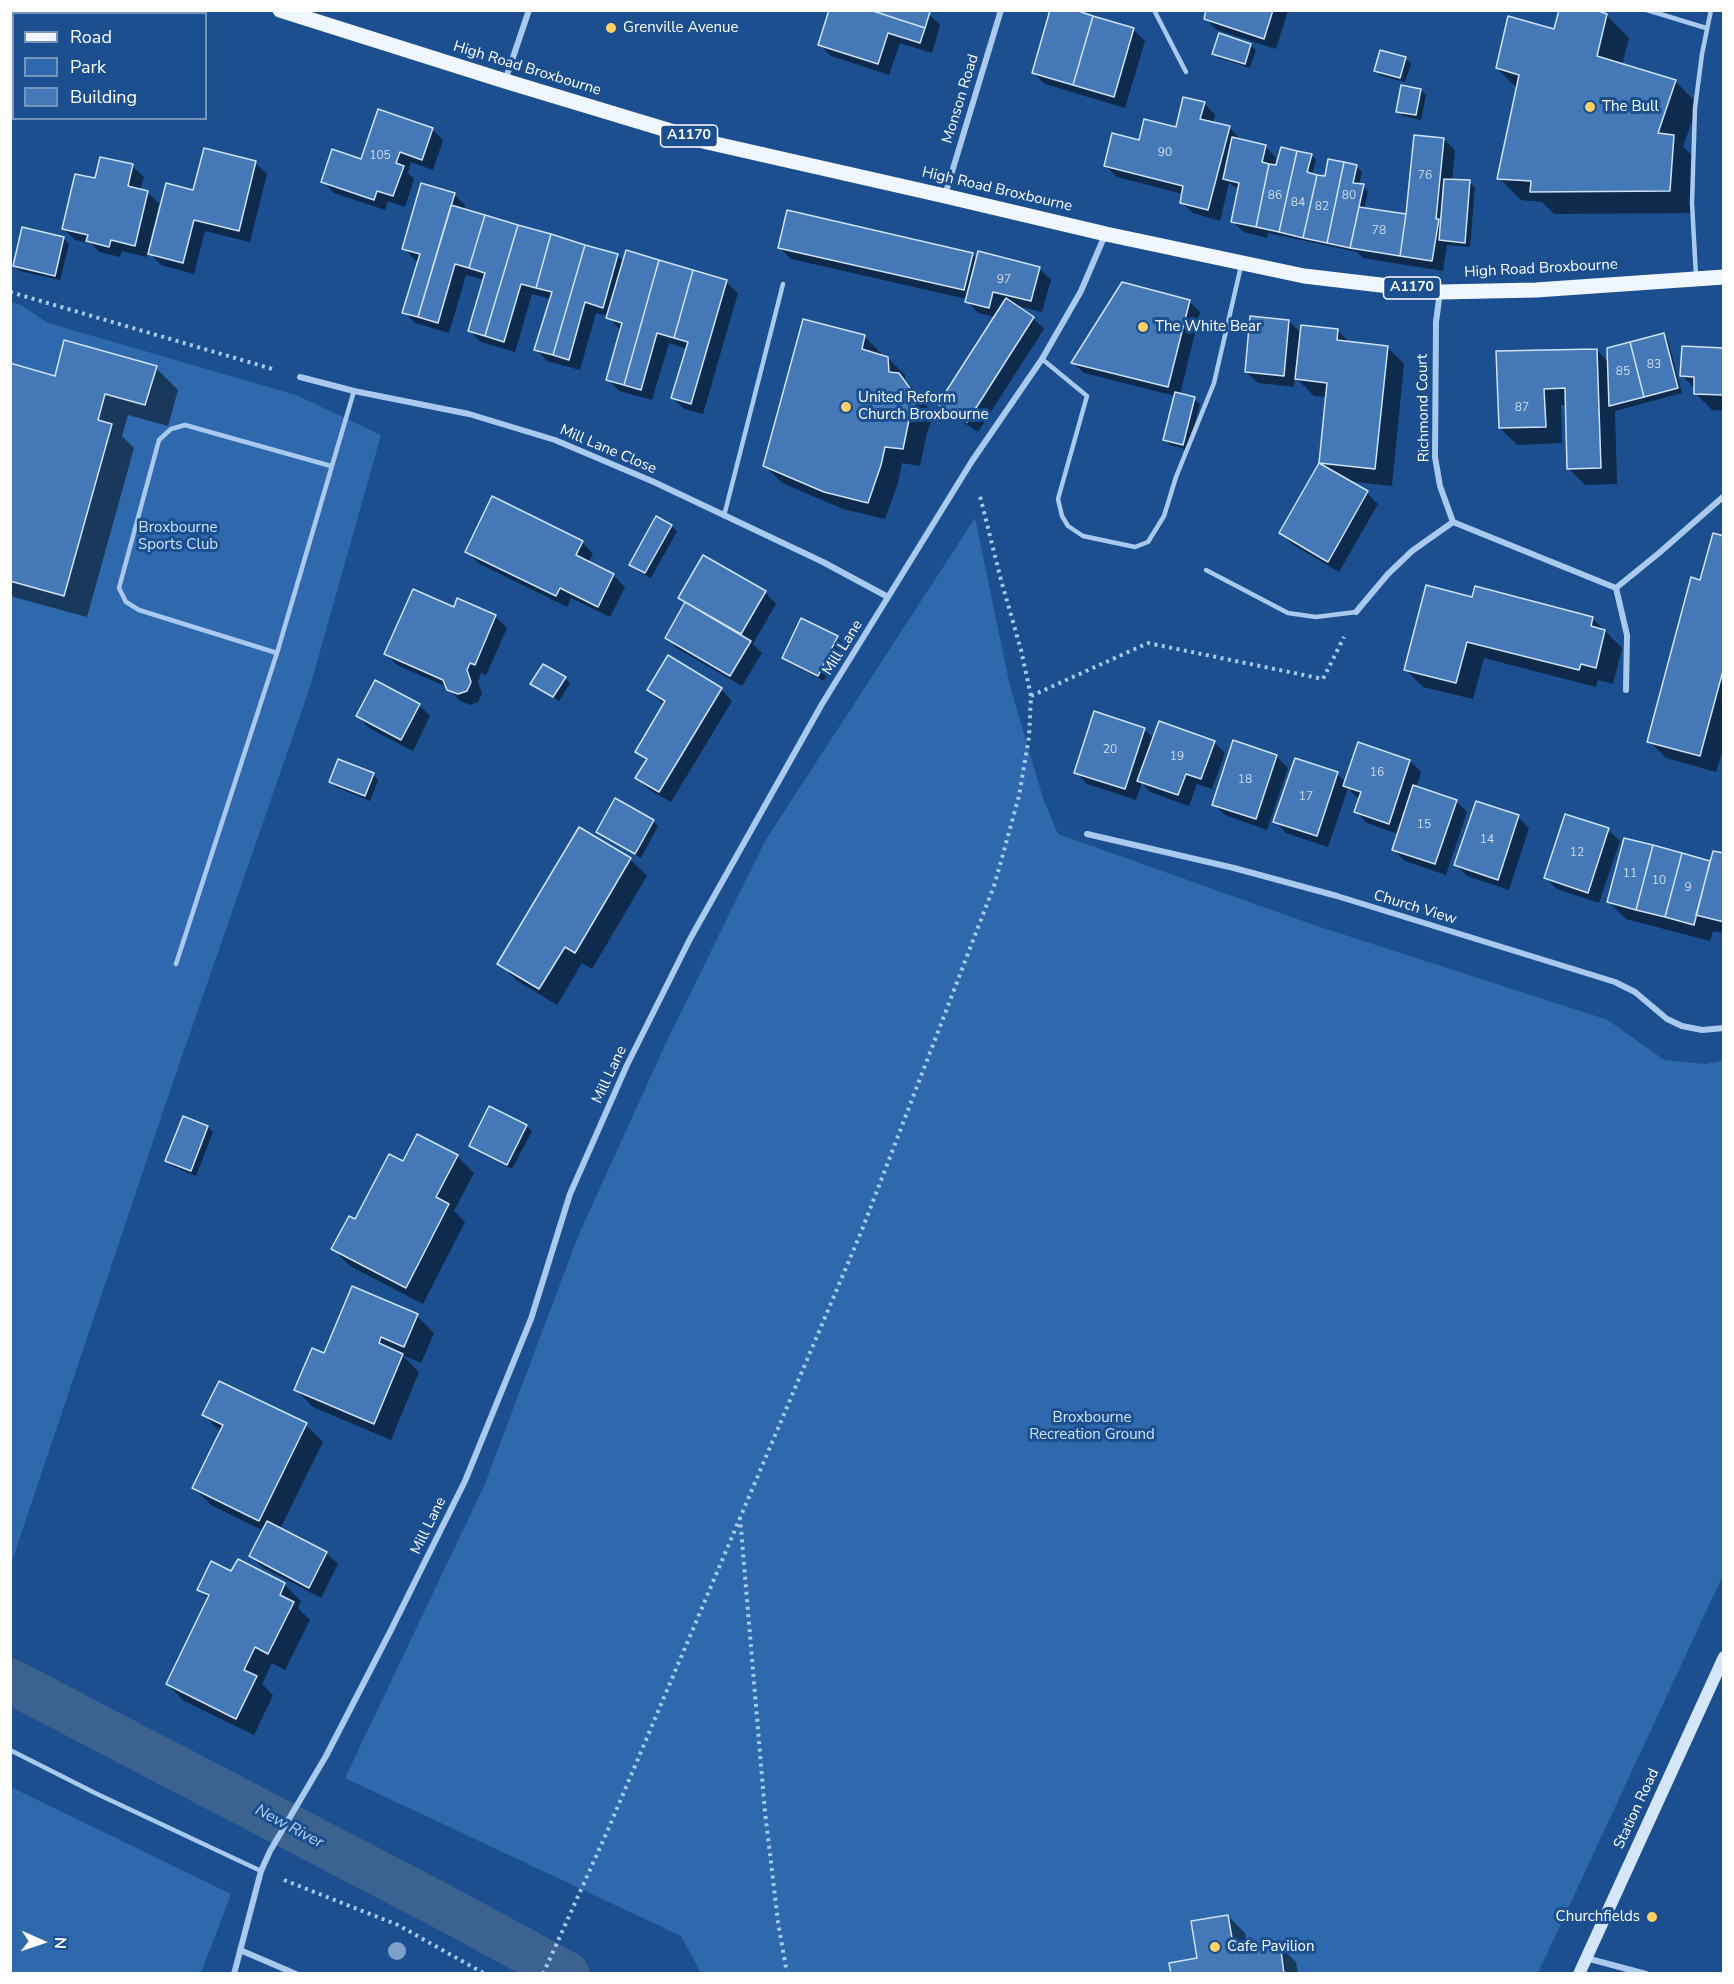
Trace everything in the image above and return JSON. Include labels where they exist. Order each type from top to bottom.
[{"type":"main road","name":"High Road Broxbourne","points":[[280,10],[706,142],[1106,234],[1304,276],[1440,292],[1536,290],[1724,277]]},
{"type":"main road","name":"Station Road","points":[[1579,1974],[1723,1660]]},
{"type":"street","points":[[505,81],[529,10]]},
{"type":"street","name":"Monson Road","points":[[945,196],[1001,10]]},
{"type":"street","name":"Mill Lane","points":[[234,1974],[261,1871],[270,1851],[326,1756],[392,1630],[465,1481],[531,1319],[570,1194],[627,1065],[690,939],[822,704],[972,460],[1042,359],[1081,291],[1106,234]]},
{"type":"street","name":"Richmond Court","points":[[1440,292],[1436,322],[1435,458],[1440,486],[1453,522]]},
{"type":"street","name":"Mill Lane Close","points":[[300,377],[354,391],[469,414],[555,440],[654,482],[823,562],[888,597]]},
{"type":"street","points":[[1616,588],[1724,496]]},
{"type":"street","points":[[1356,612],[1388,574],[1412,551],[1453,522],[1616,588]]},
{"type":"street","points":[[1616,588],[1627,635],[1626,690]]},
{"type":"street","name":"Church View","points":[[1087,834],[1234,868],[1336,896],[1615,982],[1635,992],[1667,1019],[1682,1026],[1702,1030],[1724,1028]]},
{"type":"street","points":[[240,1950],[296,1974]]},
{"type":"street","points":[[1586,1958],[1646,1974]]},
{"type":"lane","points":[[1155,10],[1186,72]]},
{"type":"lane","points":[[1647,10],[1706,28]]},
{"type":"lane","points":[[1696,279],[1692,202],[1693,142],[1698,80],[1711,10]]},
{"type":"lane","points":[[1042,359],[1087,396],[1058,499],[1062,516],[1068,526],[1083,536],[1135,547],[1148,543],[1164,516],[1176,477],[1214,383],[1242,263]]},
{"type":"lane","points":[[724,516],[783,284]]},
{"type":"lane","points":[[176,964],[277,653],[354,391]]},
{"type":"lane","points":[[277,653],[139,610],[126,602],[119,588],[159,440],[171,429],[186,425],[331,466]]},
{"type":"lane","points":[[1206,570],[1288,613],[1316,617],[1356,612]]},
{"type":"lane","points":[[10,1750],[95,1793],[261,1871]]},
{"type":"path","points":[[10,292],[300,377]]},
{"type":"path","points":[[543,1974],[607,1832],[862,1230],[995,883],[1019,796],[1029,737],[1031,696],[972,460]]},
{"type":"path","points":[[1031,696],[1148,643],[1323,679],[1356,612]]},
{"type":"path","points":[[740,1516],[765,1812],[778,1922],[787,1974]]},
{"type":"path","points":[[261,1871],[398,1924],[485,1974]]},
{"type":"green space","name":"Broxbourne Sports Club","points":[[11,302],[21,305],[48,323],[296,395],[381,435],[310,687],[172,1085],[11,1564]]},
{"type":"green space","name":"Broxbourne Recreation Ground","points":[[975,518],[1010,686],[1043,798],[1058,834],[1314,925],[1608,1020],[1664,1060],[1705,1064],[1723,1061],[1723,1575],[1538,1973],[701,1973],[681,1936],[345,1778],[484,1486],[579,1234],[666,1043],[765,841]]},
{"type":"green space","points":[[11,1787],[231,1894],[201,1973],[11,1973]]},
{"type":"building","points":[[28,10],[92,10],[96,12],[28,12]]},
{"type":"building","points":[[829,10],[870,10],[925,28],[920,43],[888,33],[878,64],[818,45]]},
{"type":"building","points":[[870,10],[924,10],[930,12],[925,28]]},
{"type":"building","points":[[1050,10],[1075,10],[1093,16],[1073,85],[1032,73]]},
{"type":"building","points":[[1206,10],[1273,10],[1264,39],[1204,19]]},
{"type":"building","name":"The Bull","points":[[1559,10],[1596,10],[1607,14],[1597,56],[1676,80],[1658,133],[1674,135],[1670,191],[1530,192],[1531,181],[1497,179],[1519,75],[1496,68],[1508,16],[1554,29]]},
{"type":"building","points":[[1093,16],[1134,28],[1114,97],[1073,85]]},
{"type":"building","points":[[1219,33],[1251,44],[1245,64],[1212,54]]},
{"type":"building","points":[[1380,50],[1406,57],[1400,78],[1374,71]]},
{"type":"building","points":[[12,56],[12,80],[10,78]]},
{"type":"building","points":[[1401,85],[1421,89],[1416,115],[1396,112]]},
{"type":"building","points":[[1183,97],[1205,102],[1200,119],[1230,126],[1208,210],[1180,203],[1183,186],[1104,166],[1112,133],[1139,140],[1144,119],[1176,127]]},
{"type":"building","points":[[378,109],[433,128],[422,160],[400,152],[396,163],[404,166],[393,196],[377,191],[374,200],[321,182],[332,149],[361,159]]},
{"type":"building","points":[[1414,135],[1444,138],[1436,219],[1439,219],[1432,261],[1400,256]]},
{"type":"building","points":[[1232,137],[1266,145],[1262,162],[1269,164],[1256,227],[1231,222],[1239,183],[1223,179]]},
{"type":"building","points":[[1281,147],[1297,151],[1279,232],[1256,227],[1269,164],[1276,165]]},
{"type":"building","points":[[204,148],[256,161],[239,231],[194,220],[183,263],[148,254],[166,183],[193,190]]},
{"type":"building","points":[[1297,151],[1312,154],[1307,172],[1317,175],[1303,238],[1279,232]]},
{"type":"building","points":[[100,157],[133,164],[128,186],[148,191],[135,246],[111,240],[109,247],[86,241],[88,235],[62,229],[75,174],[95,178]]},
{"type":"building","points":[[1328,159],[1344,162],[1327,243],[1303,238],[1317,175],[1325,176]]},
{"type":"building","points":[[1344,162],[1357,165],[1353,183],[1364,184],[1350,248],[1327,243]]},
{"type":"building","points":[[1444,179],[1470,180],[1465,243],[1439,240]]},
{"type":"building","points":[[421,183],[455,193],[418,317],[402,313],[420,254],[402,249]]},
{"type":"building","points":[[451,205],[485,215],[469,268],[455,264],[438,323],[418,317]]},
{"type":"building","points":[[1359,207],[1406,214],[1400,256],[1350,248]]},
{"type":"building","points":[[787,210],[973,253],[964,290],[778,248]]},
{"type":"building","points":[[485,215],[518,225],[485,336],[468,331],[485,273],[469,268]]},
{"type":"building","points":[[518,225],[551,234],[536,288],[521,284],[504,342],[485,336]]},
{"type":"building","points":[[22,227],[64,237],[55,276],[13,266]]},
{"type":"building","points":[[551,234],[585,245],[553,355],[534,350],[552,292],[536,288]]},
{"type":"building","points":[[585,245],[618,254],[603,308],[585,302],[569,360],[553,355]]},
{"type":"building","points":[[626,250],[659,260],[624,385],[606,380],[622,323],[606,318]]},
{"type":"building","points":[[978,251],[1040,267],[1031,301],[993,292],[989,308],[965,302]]},
{"type":"building","points":[[659,260],[693,270],[674,338],[657,333],[641,390],[624,385]]},
{"type":"building","points":[[693,270],[727,280],[691,404],[671,398],[688,342],[674,338]]},
{"type":"building","points":[[1122,282],[1190,300],[1168,387],[1071,363]]},
{"type":"building","points":[[1006,298],[1034,317],[967,422],[938,404]]},
{"type":"building","points":[[1250,316],[1289,320],[1284,376],[1245,372]]},
{"type":"building","name":"United Reform Church Broxbourne","points":[[803,319],[865,335],[862,349],[888,357],[889,372],[899,373],[917,398],[910,415],[903,449],[885,447],[868,503],[824,492],[763,466]]},
{"type":"building","points":[[1301,325],[1338,329],[1337,340],[1388,346],[1375,469],[1319,463],[1327,383],[1295,379]]},
{"type":"building","points":[[1664,333],[1678,388],[1644,397],[1630,342]]},
{"type":"building","points":[[64,340],[157,366],[145,405],[105,394],[98,420],[112,424],[64,596],[10,581],[10,363],[55,376]]},
{"type":"building","points":[[1630,342],[1644,397],[1609,406],[1607,348]]},
{"type":"building","points":[[1682,346],[1724,348],[1724,395],[1694,394],[1694,377],[1680,376]]},
{"type":"building","points":[[1597,349],[1601,468],[1567,469],[1565,388],[1544,389],[1546,427],[1499,428],[1496,351]]},
{"type":"building","points":[[1175,392],[1195,397],[1183,445],[1163,440]]},
{"type":"building","points":[[1319,463],[1368,491],[1328,562],[1279,533]]},
{"type":"building","points":[[492,496],[583,541],[576,555],[614,574],[598,607],[560,588],[556,596],[465,552]]},
{"type":"building","points":[[656,516],[672,525],[645,573],[629,565]]},
{"type":"building","points":[[1713,533],[1724,536],[1724,667],[1700,756],[1647,742],[1691,577],[1700,580]]},
{"type":"building","points":[[703,555],[766,591],[741,634],[678,598]]},
{"type":"building","points":[[1426,585],[1472,597],[1475,586],[1593,617],[1591,626],[1605,630],[1596,668],[1581,664],[1579,670],[1467,642],[1456,683],[1404,670]]},
{"type":"building","points":[[413,589],[454,607],[457,598],[496,615],[475,665],[470,663],[467,670],[471,682],[467,691],[458,694],[447,690],[443,680],[384,654]]},
{"type":"building","points":[[685,602],[751,641],[730,676],[665,638]]},
{"type":"building","points":[[801,618],[838,636],[818,676],[782,658]]},
{"type":"building","points":[[668,655],[722,688],[659,792],[635,778],[647,759],[635,752],[665,701],[647,690]]},
{"type":"building","points":[[543,664],[566,677],[553,697],[530,684]]},
{"type":"building","points":[[375,680],[420,704],[401,740],[356,716]]},
{"type":"building","points":[[1094,711],[1145,728],[1125,789],[1074,773]]},
{"type":"building","points":[[1159,721],[1215,741],[1201,779],[1186,774],[1178,795],[1137,781]]},
{"type":"building","points":[[1233,740],[1277,755],[1256,819],[1212,805]]},
{"type":"building","points":[[1358,742],[1410,760],[1389,824],[1354,812],[1361,792],[1343,786]]},
{"type":"building","points":[[1295,758],[1338,772],[1317,836],[1273,822]]},
{"type":"building","points":[[338,759],[374,773],[365,796],[329,782]]},
{"type":"building","points":[[1413,785],[1457,800],[1435,864],[1392,850]]},
{"type":"building","points":[[615,798],[654,820],[635,854],[596,832]]},
{"type":"building","points":[[1476,801],[1519,815],[1498,880],[1454,865]]},
{"type":"building","points":[[1565,814],[1609,828],[1588,893],[1544,878]]},
{"type":"building","points":[[579,827],[631,858],[575,953],[565,947],[539,989],[497,964]]},
{"type":"building","points":[[1624,838],[1653,845],[1636,910],[1607,902]]},
{"type":"building","points":[[1653,845],[1682,853],[1665,917],[1636,910]]},
{"type":"building","points":[[1713,851],[1724,853],[1724,922],[1696,915]]},
{"type":"building","points":[[1682,853],[1710,861],[1694,925],[1665,917]]},
{"type":"building","points":[[489,1106],[527,1125],[507,1165],[469,1146]]},
{"type":"building","points":[[183,1116],[208,1126],[191,1171],[165,1161]]},
{"type":"building","points":[[417,1134],[458,1155],[436,1197],[449,1204],[406,1288],[331,1249],[349,1216],[355,1219],[389,1154],[403,1161]]},
{"type":"building","points":[[352,1286],[418,1314],[404,1347],[381,1337],[379,1343],[403,1354],[374,1424],[294,1390],[312,1348],[324,1353]]},
{"type":"building","points":[[219,1381],[307,1423],[259,1521],[192,1488],[223,1425],[202,1415]]},
{"type":"building","points":[[267,1521],[327,1552],[309,1588],[249,1556]]},
{"type":"building","points":[[238,1559],[285,1583],[280,1595],[294,1602],[268,1654],[255,1647],[244,1670],[257,1676],[236,1719],[166,1684],[209,1595],[197,1590],[211,1561],[231,1571]]},
{"type":"building","name":"Cafe Pavilion","points":[[1228,1915],[1234,1950],[1280,1943],[1284,1974],[1171,1974],[1169,1963],[1197,1958],[1191,1921]]},
{"type":"waterway","name":"New River","points":[[10,1681],[567,1974]]},
{"type":"place","name":"Grenville Avenue","points":[[611,28]]},
{"type":"place","name":"The Bull","points":[[1590,107]]},
{"type":"place","name":"The White Bear","points":[[1143,327]]},
{"type":"place","name":"United Reform Church Broxbourne","points":[[846,407]]},
{"type":"place","name":"Churchfields","points":[[1652,1917]]},
{"type":"place","name":"Cafe Pavilion","points":[[1215,1947]]}]
